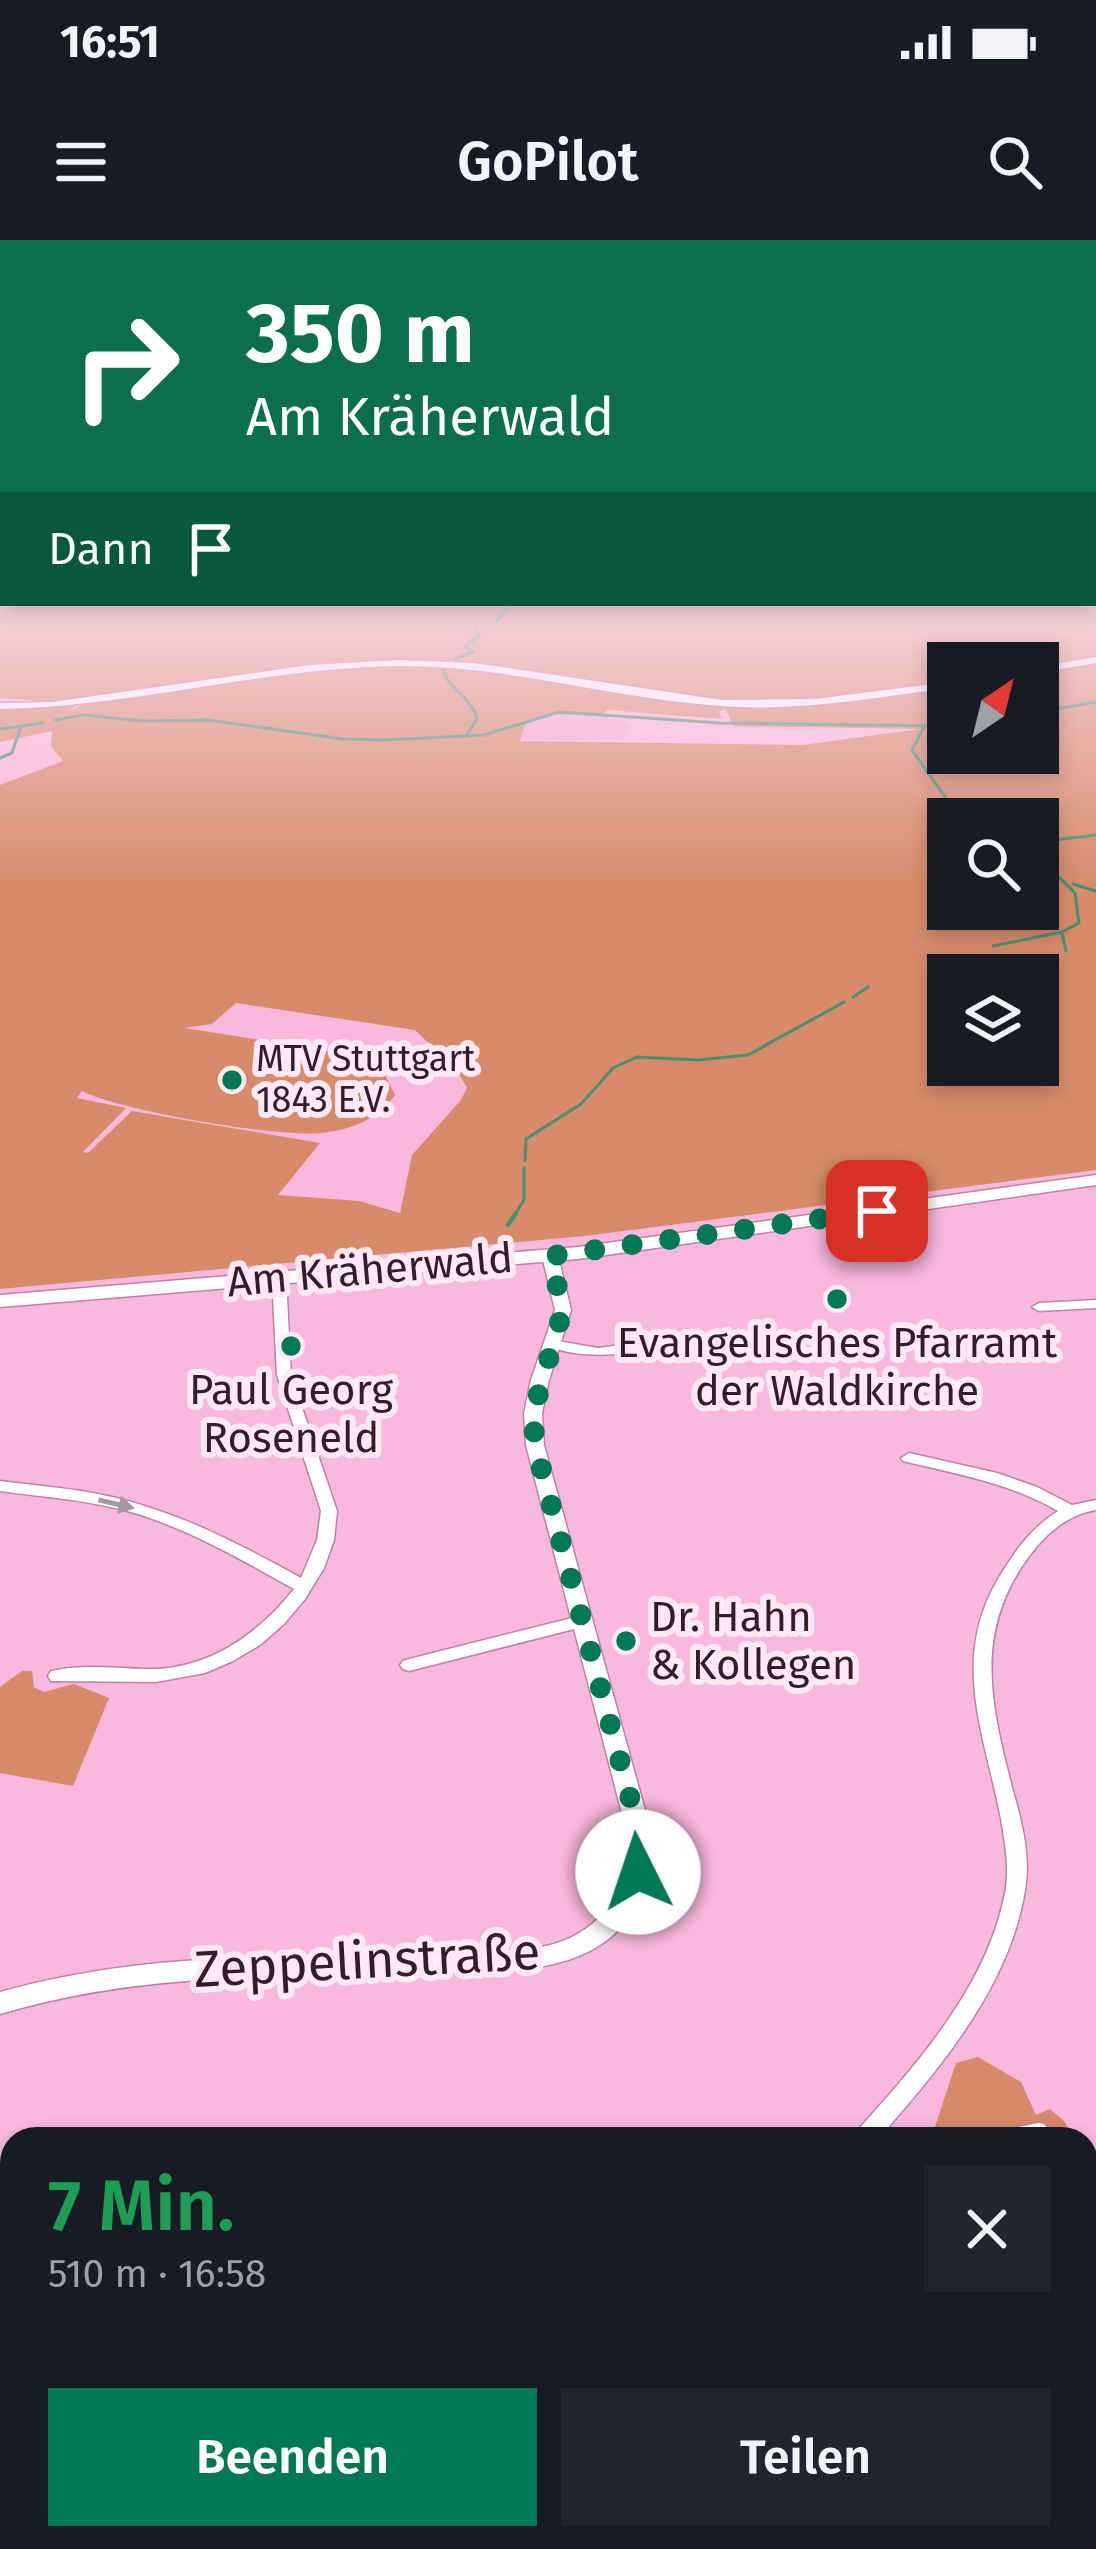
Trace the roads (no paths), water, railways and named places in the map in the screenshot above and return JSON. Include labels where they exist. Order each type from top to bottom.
[{"type":"main road","points":[[0,706],[40,706],[223,678],[330,669]]},
{"type":"main road","points":[[495,669],[722,703],[814,702],[927,688]]},
{"type":"main road","name":"Am Kräherwald","points":[[0,1301],[550,1256],[1096,1180]]},
{"type":"street","name":"Zeppelinstraße","points":[[0,2003],[75,1982],[136,1974],[366,1969],[543,1955],[579,1946],[620,1914],[633,1892],[640,1851],[636,1820],[535,1445],[533,1413],[563,1310],[550,1256]]},
{"type":"street","points":[[57,1676],[82,1671],[168,1675],[210,1665],[267,1629],[303,1586],[326,1544],[329,1511],[284,1375],[279,1277]]},
{"type":"street","points":[[1039,1307],[1096,1304]]},
{"type":"street","points":[[552,1344],[598,1352],[700,1340]]},
{"type":"street","points":[[909,1458],[969,1469],[1088,1509]]},
{"type":"street","points":[[0,1486],[112,1502],[149,1513],[189,1527],[303,1586]]},
{"type":"street","points":[[873,2127],[963,2011],[999,1948],[1016,1887],[1013,1832],[979,1688],[980,1643],[989,1610],[1009,1573],[1043,1529],[1088,1509]]},
{"type":"street","points":[[409,1665],[584,1621]]},
{"type":"waterway","points":[[442,669],[477,719],[466,736]]},
{"type":"waterway","points":[[1059,708],[1096,702]]},
{"type":"waterway","points":[[466,736],[559,712],[720,723],[925,726]]},
{"type":"waterway","points":[[55,720],[84,715],[143,721],[209,720],[343,739],[466,736]]},
{"type":"waterway","points":[[21,726],[43,723]]},
{"type":"waterway","points":[[0,729],[21,726]]},
{"type":"waterway","points":[[0,758],[12,753],[21,726]]},
{"type":"waterway","points":[[925,726],[912,750],[946,798]]},
{"type":"waterway","points":[[1059,839],[1096,835]]},
{"type":"waterway","points":[[993,946],[1062,932],[1079,923],[1075,893],[1059,877]]},
{"type":"waterway","points":[[1073,884],[1096,891]]},
{"type":"waterway","points":[[1062,933],[1066,951]]},
{"type":"waterway","points":[[853,997],[868,987]]},
{"type":"waterway","points":[[525,1161],[526,1139],[581,1104],[613,1068],[637,1057],[698,1060],[748,1055],[844,1002]]},
{"type":"waterway","points":[[514,1216],[524,1200],[524,1168]]},
{"type":"waterway","points":[[508,1225],[514,1216]]},
{"type":"place","name":"MTV Stuttgart 1843 E.V.","points":[[232,1080]]},
{"type":"place","name":"Evangelisches Pfarramt der Waldkirche","points":[[837,1299]]},
{"type":"place","name":"Paul Georg Roseneld","points":[[291,1346]]},
{"type":"place","name":"Dr. Hahn & Kollegen","points":[[626,1641]]}]
